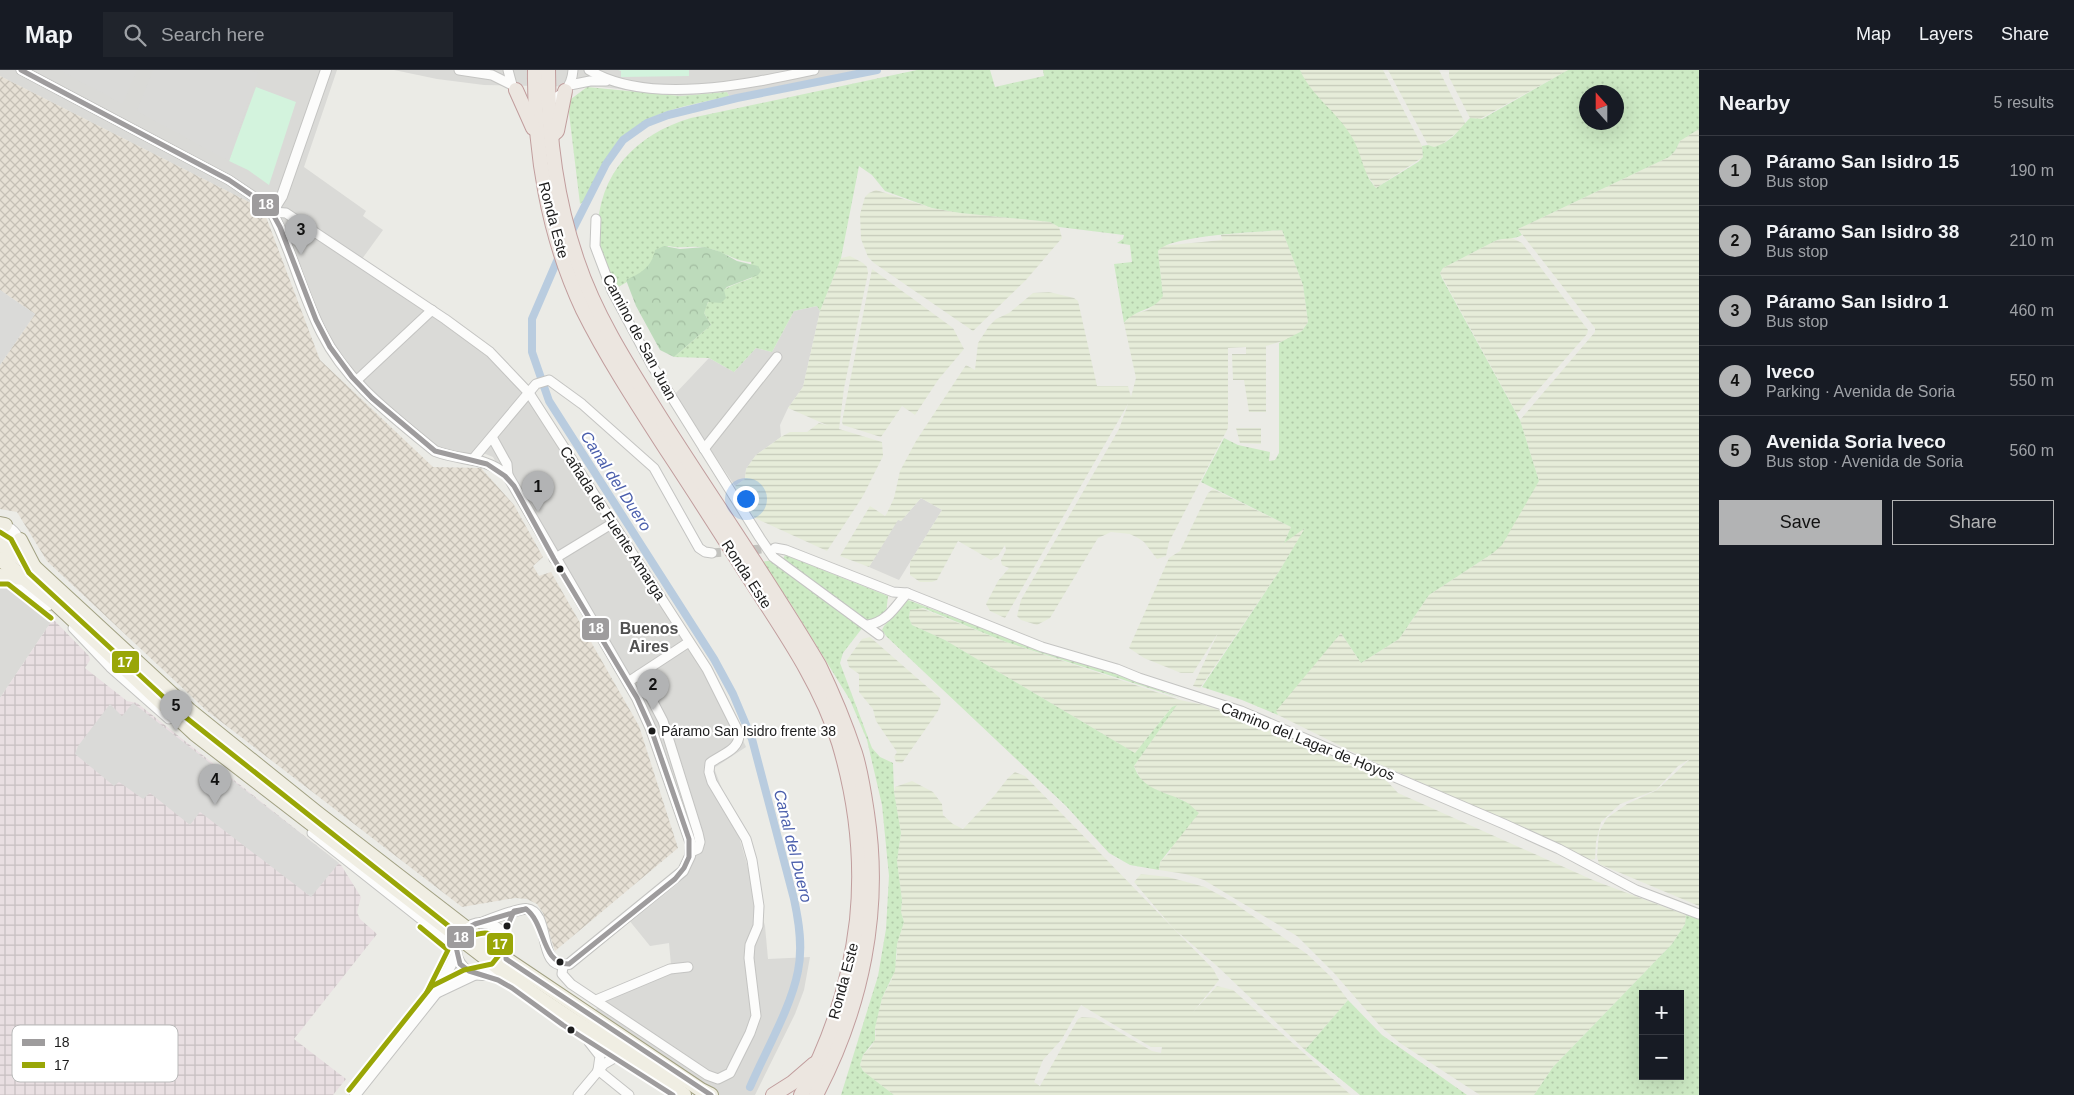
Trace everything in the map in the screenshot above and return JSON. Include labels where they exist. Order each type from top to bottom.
[{"type":"highway","name":"Ronda Este","points":[[535,70],[541,101],[544,137],[542,174],[572,264],[582,308],[604,350],[800,658],[838,741],[855,817],[859,853],[858,908],[851,961],[818,1060],[801,1095]]},
{"type":"highway","name":"Ronda Este","points":[[541,101],[548,70]]},
{"type":"highway","points":[[514,87],[544,137],[557,131],[568,88]]},
{"type":"highway","name":"Ronda Este","points":[[572,264],[620,351],[819,665],[836,702],[856,755],[872,842],[871,908],[860,982],[845,1030],[828,1074],[816,1095]]},
{"type":"highway","points":[[773,1095],[792,1084],[818,1060]]},
{"type":"highway","points":[[826,1095],[828,1074]]},
{"type":"main road","points":[[15,572],[20,540]]},
{"type":"main road","points":[[0,544],[15,572]]},
{"type":"main road","points":[[0,559],[317,813],[459,942],[503,964],[711,1095]]},
{"type":"main road","points":[[503,964],[548,1005],[647,1067],[684,1095]]},
{"type":"street","points":[[21,70],[229,180],[269,207],[322,334],[356,381],[372,398],[435,450],[448,456],[473,459],[495,466],[508,476],[554,559],[628,682],[651,729],[687,832],[691,852],[683,871],[569,964],[562,966],[548,955],[540,921],[526,909],[514,911],[481,923],[459,942],[437,992],[355,1095]]},
{"type":"street","points":[[272,212],[282,196],[326,70]]},
{"type":"street","points":[[459,70],[492,75],[541,101],[590,80],[607,80],[643,87],[683,88],[751,83],[814,70]]},
{"type":"street","points":[[508,70],[514,87]]},
{"type":"street","points":[[568,88],[574,70]]},
{"type":"street","points":[[589,70],[607,80]]},
{"type":"street","name":"Cañada de Fuente Amarga","points":[[272,212],[286,213],[432,310],[490,352],[529,392],[719,690],[739,733],[740,741],[736,746],[710,763],[709,772],[712,782],[746,840],[752,860],[759,906],[758,926],[750,945],[749,958],[756,1016],[750,1033],[730,1073],[718,1079],[707,1075],[571,984],[562,974],[562,966]]},
{"type":"street","name":"Camino de San Juan","points":[[596,219],[595,246],[612,291],[651,364],[773,557],[868,625],[879,635]]},
{"type":"street","points":[[356,381],[432,310]]},
{"type":"street","points":[[704,449],[777,356]]},
{"type":"street","points":[[473,459],[536,384],[549,380],[582,404],[654,468],[699,548],[705,552],[712,553]]},
{"type":"street","points":[[492,437],[507,464],[508,476]]},
{"type":"street","points":[[554,559],[613,523]]},
{"type":"street","points":[[2,524],[20,540]]},
{"type":"street","name":"Camino del Lagar de Hoyos","points":[[774,548],[786,550],[893,592],[907,593],[1042,647],[1117,669],[1241,711],[1504,824],[1559,849],[1636,890],[1699,914]]},
{"type":"street","points":[[15,572],[110,667],[179,727],[459,942],[464,968],[476,974]]},
{"type":"street","points":[[868,625],[879,624],[907,593]]},
{"type":"street","points":[[628,682],[689,642]]},
{"type":"street","points":[[639,674],[663,721],[698,833],[700,842],[698,849],[691,852]]},
{"type":"street","points":[[437,992],[476,974],[486,974],[503,964],[508,944],[506,938],[508,923],[514,911]]},
{"type":"street","points":[[481,923],[494,926],[506,938]]},
{"type":"street","points":[[596,1000],[670,969],[688,967]]},
{"type":"street","points":[[589,1042],[600,1056],[598,1070]]},
{"type":"street","points":[[578,1095],[604,1064],[616,1057]]},
{"type":"street","points":[[598,1070],[629,1095]]},
{"type":"shaded area","points":[[0,70],[337,70],[304,167],[366,211],[363,216],[383,230],[362,259],[478,343],[536,399],[712,672],[746,747],[714,768],[735,823],[765,926],[768,959],[810,957],[804,990],[795,1014],[755,1095],[719,1095],[701,1087],[591,1017],[606,994],[671,965],[669,943],[650,946],[624,914],[679,868],[687,850],[643,720],[493,457],[483,453],[445,455],[341,365],[265,207],[263,209],[0,76]]},
{"type":"shaded area","points":[[59,70],[137,70],[123,104]]},
{"type":"shaded area","points":[[153,70],[249,70],[258,73],[229,161],[137,111]]},
{"type":"shaded area","points":[[394,70],[861,70],[729,96],[727,92],[680,96],[602,87],[484,85],[437,79]]},
{"type":"shaded area","points":[[0,76],[263,209],[320,360],[433,467],[481,468],[514,505],[543,557],[533,566],[539,576],[551,572],[639,726],[678,848],[555,951],[543,913],[537,904],[527,899],[515,898],[462,907],[206,710],[47,561],[17,512],[0,509],[0,365],[35,314],[0,290]]},
{"type":"shaded area","points":[[0,290],[35,314],[0,365]]},
{"type":"shaded area","points":[[817,306],[820,311],[803,387],[788,408],[780,425],[781,437],[756,455],[746,469],[745,479],[735,486],[674,395],[709,358],[734,372],[756,348],[772,352],[794,311]]},
{"type":"shaded area","points":[[921,498],[942,510],[899,580],[869,567],[898,519],[901,521]]},
{"type":"shaded area","points":[[0,583],[53,619],[0,698]]},
{"type":"shaded area","points":[[53,619],[89,656],[90,660],[85,668],[127,701],[137,703],[341,865],[361,897],[357,912],[360,919],[377,934],[294,1039],[346,1079],[333,1095],[0,1095],[0,698]]},
{"type":"shaded area","points":[[133,703],[339,863],[311,897],[200,812],[190,825],[150,793],[143,799],[119,782],[114,786],[75,754],[78,746],[110,704],[122,716]]},
{"type":"green space","points":[[618,70],[689,70],[689,76],[621,77],[621,71]]},
{"type":"green space","points":[[917,70],[990,70],[995,87],[1044,76],[1043,70],[1300,70],[1311,89],[1340,121],[1353,139],[1365,171],[1376,188],[1418,162],[1423,157],[1422,146],[1434,147],[1446,142],[1470,118],[1482,119],[1568,70],[1699,70],[1699,129],[1680,141],[1675,151],[1669,157],[1518,229],[1522,235],[1519,237],[1495,241],[1443,268],[1440,273],[1442,278],[1520,420],[1539,481],[1502,545],[1493,553],[1429,595],[1399,639],[1361,663],[1341,633],[1276,711],[1278,715],[1242,700],[1202,687],[1280,570],[1305,528],[1284,543],[1291,527],[1201,482],[1224,438],[1238,445],[1270,452],[1269,461],[1275,460],[1279,453],[1279,343],[1302,331],[1308,322],[1303,285],[1282,230],[1196,238],[1166,246],[1158,251],[1163,296],[1154,305],[1128,318],[1124,323],[1114,264],[1132,262],[1130,245],[1117,243],[1123,239],[1124,235],[1059,227],[1050,222],[960,213],[932,208],[885,191],[872,175],[859,166],[841,258],[820,311],[817,306],[794,311],[772,352],[756,348],[734,372],[709,358],[674,357],[711,325],[704,313],[710,300],[723,290],[752,278],[751,262],[739,260],[707,248],[668,246],[644,272],[615,289],[602,260],[598,242],[598,219],[610,179],[621,162],[635,148],[651,136],[691,118]]},
{"type":"green space","points":[[1300,70],[1383,70],[1422,146],[1423,157],[1376,188],[1306,84]]},
{"type":"green space","points":[[1388,70],[1439,70],[1466,125],[1441,145],[1434,147],[1428,145]]},
{"type":"green space","points":[[1449,70],[1568,70],[1478,120],[1470,118],[1449,77]]},
{"type":"green space","points":[[256,87],[296,102],[269,185],[248,170],[229,161]]},
{"type":"green space","points":[[587,87],[680,96],[727,92],[729,96],[676,108],[645,121],[631,130],[618,142],[607,158],[589,195],[580,204],[569,113],[571,99]]},
{"type":"green space","points":[[1699,129],[1699,906],[1599,864],[1597,856],[1599,832],[1607,818],[1627,804],[1657,790],[1690,759],[1678,766],[1656,790],[1620,804],[1601,822],[1596,842],[1595,859],[1587,860],[1528,830],[1359,755],[1278,715],[1275,711],[1341,633],[1361,663],[1399,639],[1429,595],[1493,553],[1539,481],[1520,420],[1595,332],[1595,328],[1518,229],[1669,157],[1675,151],[1680,141]]},
{"type":"green space","points":[[876,190],[932,208],[960,213],[1050,222],[1059,227],[1062,238],[1026,280],[973,331],[868,257],[861,239],[860,214],[865,197]]},
{"type":"green space","points":[[1282,230],[1303,285],[1308,322],[1302,331],[1290,339],[1266,346],[1266,412],[1249,412],[1244,380],[1233,380],[1232,354],[1246,354],[1246,347],[1228,348],[1228,428],[1169,542],[1166,556],[1157,559],[1144,542],[1138,538],[1130,534],[1111,532],[1098,538],[1050,618],[1037,625],[1021,620],[1017,616],[1021,600],[1119,429],[1128,404],[1005,618],[990,611],[986,604],[998,581],[1009,568],[1002,565],[1001,560],[1006,550],[1005,545],[998,556],[991,560],[958,541],[937,580],[920,582],[910,575],[910,562],[942,510],[921,498],[901,521],[898,520],[869,567],[840,556],[870,506],[885,516],[887,513],[894,498],[900,471],[916,441],[966,365],[975,370],[978,343],[996,319],[1009,313],[1033,293],[1049,292],[1074,298],[1078,301],[1097,386],[1128,386],[1131,397],[1136,378],[1124,323],[1131,315],[1148,310],[1163,296],[1158,251],[1161,246],[1222,240],[1221,235]]},
{"type":"green space","points":[[1510,237],[1522,243],[1588,330],[1587,334],[1517,414],[1440,273],[1443,268],[1495,241]]},
{"type":"green space","points":[[664,246],[680,249],[705,247],[721,252],[737,261],[758,266],[761,271],[758,275],[727,287],[724,290],[726,298],[721,303],[708,302],[704,313],[711,325],[674,357],[660,350],[636,306],[626,280],[645,269],[654,256],[655,250]]},
{"type":"green space","points":[[850,256],[863,263],[867,267],[868,273],[844,388],[839,429],[882,442],[883,456],[863,496],[827,551],[755,518],[742,502],[735,486],[745,479],[746,469],[756,455],[781,437],[790,432],[807,432],[819,423],[829,426],[788,408],[803,387],[820,311],[841,258]]},
{"type":"green space","points":[[872,269],[953,328],[964,349],[938,380],[915,415],[902,406],[881,437],[843,425],[842,422]]},
{"type":"green space","points":[[1236,428],[1261,428],[1261,444],[1240,443]]},
{"type":"green space","points":[[1213,489],[1291,527],[1285,541],[1306,527],[1280,570],[1200,688],[1193,686],[1218,633],[1193,673],[1181,673],[1144,658],[1129,648],[1169,558],[1180,551],[1208,493]]},
{"type":"green space","points":[[785,555],[888,596],[886,613],[872,622],[867,620],[782,561]]},
{"type":"green space","points":[[775,560],[863,627],[843,653],[840,663],[872,748],[880,757],[893,763],[894,792],[901,833],[897,861],[902,900],[901,912],[904,922],[897,944],[895,971],[882,998],[875,1028],[875,1040],[863,1055],[860,1065],[863,1071],[894,1095],[841,1095],[878,976],[886,929],[889,876],[882,805],[867,740],[850,700],[789,601],[761,562]]},
{"type":"green space","points":[[908,600],[1180,698],[1006,642],[923,608],[910,610],[909,618],[912,625],[945,640],[1135,753],[1172,707],[1177,705],[1134,766],[1142,780],[1148,785],[1186,802],[1199,813],[1160,862],[1159,870],[1130,865],[1109,853],[1066,806],[886,636],[882,630],[884,626]]},
{"type":"green space","points":[[918,607],[1006,642],[1180,700],[1204,705],[1250,721],[1386,780],[1398,793],[1595,881],[1686,915],[1685,924],[1672,944],[1553,1067],[1534,1095],[1480,1095],[1400,1043],[1380,1026],[1334,973],[1297,936],[1204,880],[1185,874],[1159,870],[1160,862],[1170,852],[1185,801],[1151,788],[1142,781],[1134,766],[1176,706],[1172,707],[1135,753],[945,640],[912,625],[909,618],[910,610]]},
{"type":"green space","points":[[870,637],[940,698],[941,703],[938,711],[902,763],[896,762],[894,757],[897,752],[876,721],[873,709],[859,692],[859,674],[849,667],[847,660],[862,639]]},
{"type":"green space","points":[[1015,772],[1025,776],[1213,969],[1219,980],[1193,1012],[1217,986],[1233,990],[1351,1095],[894,1095],[863,1071],[860,1065],[863,1055],[872,1046],[876,1034],[875,1028],[882,998],[892,979],[897,956],[897,944],[904,922],[901,912],[902,900],[897,861],[901,833],[894,792],[895,787],[912,781],[933,792],[942,804],[943,815],[953,824],[963,829]],"holes":[[[1081,1005],[1151,1047],[1162,1047],[1161,1053],[1152,1051],[1095,1018],[1082,1017],[1078,1019],[1040,1086],[1034,1082],[1043,1060],[1062,1039]]]},
{"type":"green space","points":[[1141,874],[1168,877],[1205,887],[1234,903],[1307,954],[1330,976],[1348,1000],[1305,1050],[1216,965],[1173,928],[1134,882]]},
{"type":"green space","points":[[1686,915],[1699,919],[1699,1095],[1534,1095],[1553,1067],[1672,944],[1685,924]]},
{"type":"green space","points":[[1348,1000],[1382,1035],[1467,1095],[1360,1095],[1305,1050]]},
{"type":"waterway","name":"Canal del Duero","points":[[570,235],[606,164],[623,140],[647,123],[668,115],[737,98],[877,70]]},
{"type":"waterway","name":"Canal del Duero","points":[[560,254],[532,319],[532,352],[549,401],[714,659],[733,694],[752,739],[794,899],[800,935],[800,953],[795,985],[784,1015],[750,1087]]},
{"type":"tunnel","points":[[712,553],[774,548]]},
{"type":"transit line","name":"18","points":[[21,70],[229,180],[269,207],[280,227],[316,320],[330,347],[352,377],[372,398],[435,451],[487,464],[505,476],[514,486],[554,559],[637,698],[651,729],[689,839],[689,857],[684,868],[675,879],[569,964],[553,958],[548,951],[537,924],[526,909],[475,924],[464,930],[456,947],[460,964],[469,971],[498,980],[512,988],[563,1025],[673,1095]]},
{"type":"transit line","name":"17","points":[[0,532],[11,539],[29,573],[184,716],[460,935],[470,936],[485,933],[495,937],[500,943],[500,954],[492,964],[464,970],[432,986],[349,1090]]},
{"type":"transit line","name":"17","points":[[0,584],[8,584],[51,618]]},
{"type":"transit line","name":"18","points":[[526,909],[514,911],[507,927],[506,959],[711,1095]]},
{"type":"transit line","name":"17","points":[[420,927],[448,950],[427,992]]},
{"type":"place","name":"Páramo San Isidro 1","points":[[301,255]]},
{"type":"place","name":"Páramo San Isidro 15","points":[[538,512]]},
{"type":"place","name":"Páramo San Isidro 38","points":[[653,710]]},
{"type":"place","name":"Avenida Soria Iveco","points":[[176,731]]},
{"type":"place","name":"Páramo San Isidro frente 38","points":[[652,731]]},
{"type":"place","name":"Iveco","points":[[215,805]]},
{"type":"district","name":"Buenos Aires","points":[[649,637]]}]
